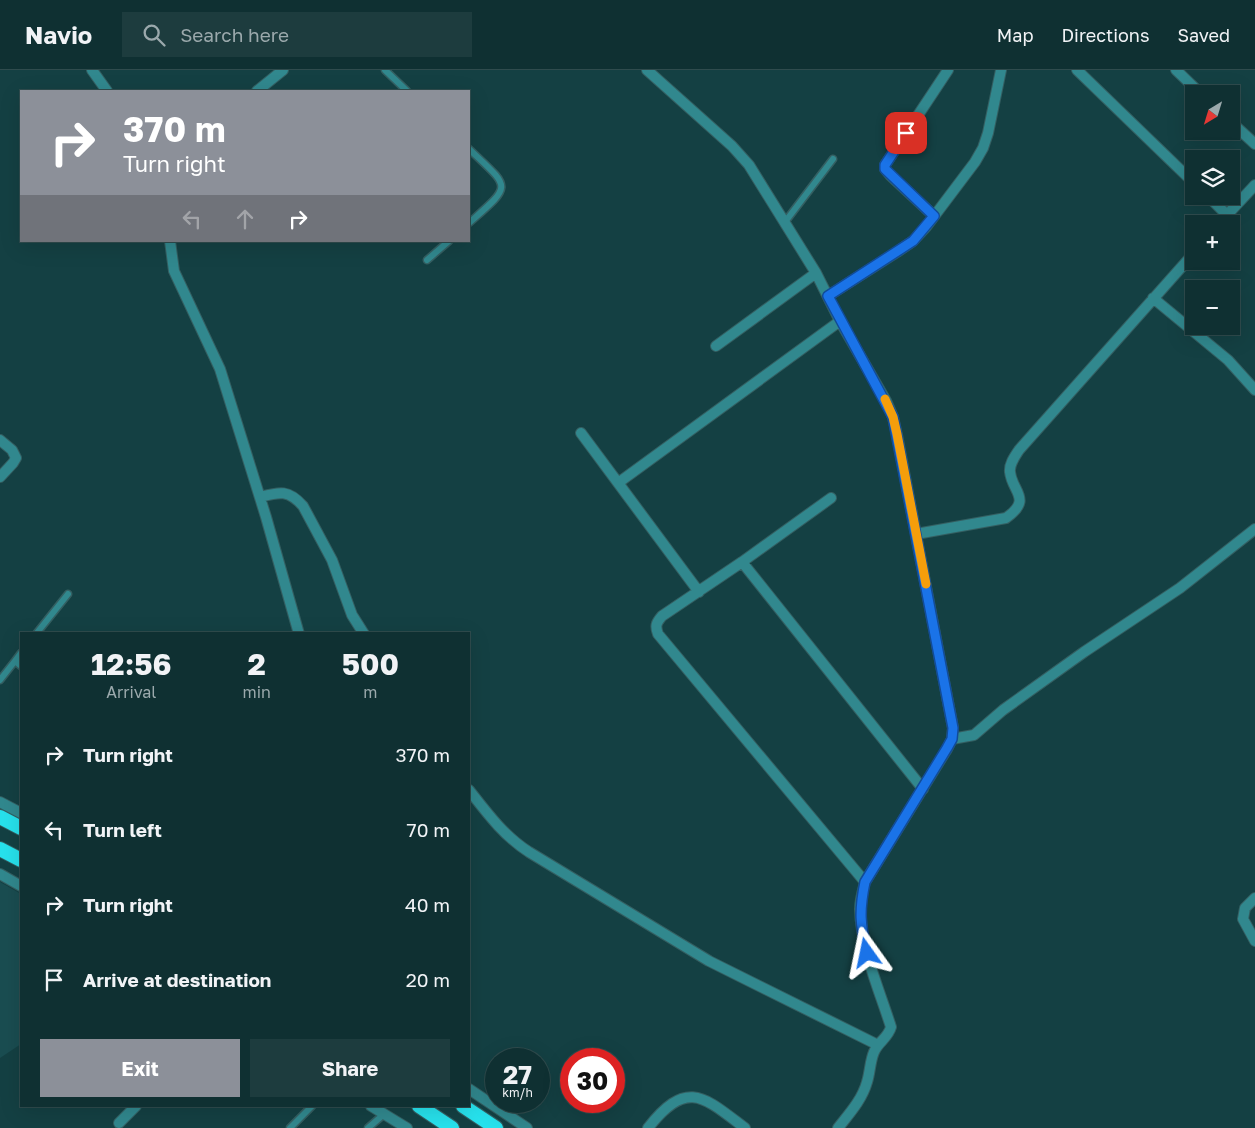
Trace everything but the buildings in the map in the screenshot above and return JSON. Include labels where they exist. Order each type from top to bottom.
[{"type":"highway","points":[[0,817],[20,827]]},
{"type":"highway","points":[[0,849],[20,859]]},
{"type":"highway","points":[[420,1107],[452,1128]]},
{"type":"highway","points":[[464,1107],[496,1128]]},
{"type":"street","points":[[92,70],[106,90]]},
{"type":"street","points":[[258,90],[283,70]]},
{"type":"street","points":[[647,70],[732,146],[749,165],[816,273],[893,417],[953,728],[952,739],[865,882],[860,907],[862,930],[867,953],[891,1027],[889,1034],[878,1045],[874,1053],[864,1092],[838,1128]]},
{"type":"street","points":[[934,216],[890,175],[885,169],[885,165],[948,70]]},
{"type":"street","points":[[828,296],[913,241],[934,216],[975,162],[983,148],[1001,70]]},
{"type":"street","points":[[1077,70],[1185,174]]},
{"type":"street","points":[[1176,70],[1192,85]]},
{"type":"street","points":[[1240,130],[1255,144]]},
{"type":"street","points":[[1217,205],[1228,215],[1255,185]]},
{"type":"street","points":[[170,242],[174,271],[220,369],[266,517],[297,632]]},
{"type":"street","points":[[916,534],[1006,518],[1014,512],[1019,505],[1020,496],[1010,472],[1012,460],[1185,263]]},
{"type":"street","points":[[716,346],[816,273]]},
{"type":"street","points":[[1154,298],[1228,360],[1255,390]]},
{"type":"street","points":[[618,482],[840,321]]},
{"type":"street","points":[[581,432],[699,592]]},
{"type":"street","points":[[0,440],[12,450],[16,458],[0,478]]},
{"type":"street","points":[[260,497],[280,492],[296,498],[303,506],[332,560],[352,615],[363,632]]},
{"type":"street","points":[[831,498],[742,562],[662,616],[656,623],[656,629],[658,634],[865,882]]},
{"type":"street","points":[[952,739],[974,735],[1003,710],[1084,652],[1180,588],[1255,529]]},
{"type":"street","points":[[742,562],[922,789]]},
{"type":"street","points":[[470,791],[502,831],[513,842],[529,852],[710,961],[878,1045]]},
{"type":"street","points":[[0,802],[20,812]]},
{"type":"street","points":[[0,874],[20,885]]},
{"type":"street","points":[[1255,898],[1245,908],[1243,919],[1255,941]]},
{"type":"street","points":[[470,1090],[527,1128]]},
{"type":"street","points":[[648,1128],[673,1102],[695,1097],[712,1103],[745,1128]]},
{"type":"street","points":[[119,1123],[135,1107]]},
{"type":"street","points":[[372,1107],[407,1128]]},
{"type":"lane","points":[[385,70],[406,90]]},
{"type":"lane","points":[[470,151],[498,177],[502,184],[501,192],[497,198],[470,223]]},
{"type":"lane","points":[[785,222],[833,159]]},
{"type":"lane","points":[[427,260],[447,242]]},
{"type":"lane","points":[[38,632],[68,594]]},
{"type":"lane","points":[[0,680],[20,654]]},
{"type":"lane","points":[[15,661],[20,665]]},
{"type":"lane","points":[[290,1128],[311,1107]]},
{"type":"lane","points":[[368,1128],[383,1115]]},
{"type":"shaded area","points":[[0,882],[20,893],[20,1045],[0,1058]]},
{"type":"slow traffic","points":[[885,399],[893,417],[897,434],[926,584]]},
{"type":"route","points":[[867,953],[860,907],[865,882],[947,748],[952,739],[953,728],[893,417],[828,296],[913,241],[934,216],[885,169],[885,165],[906,133]]}]
